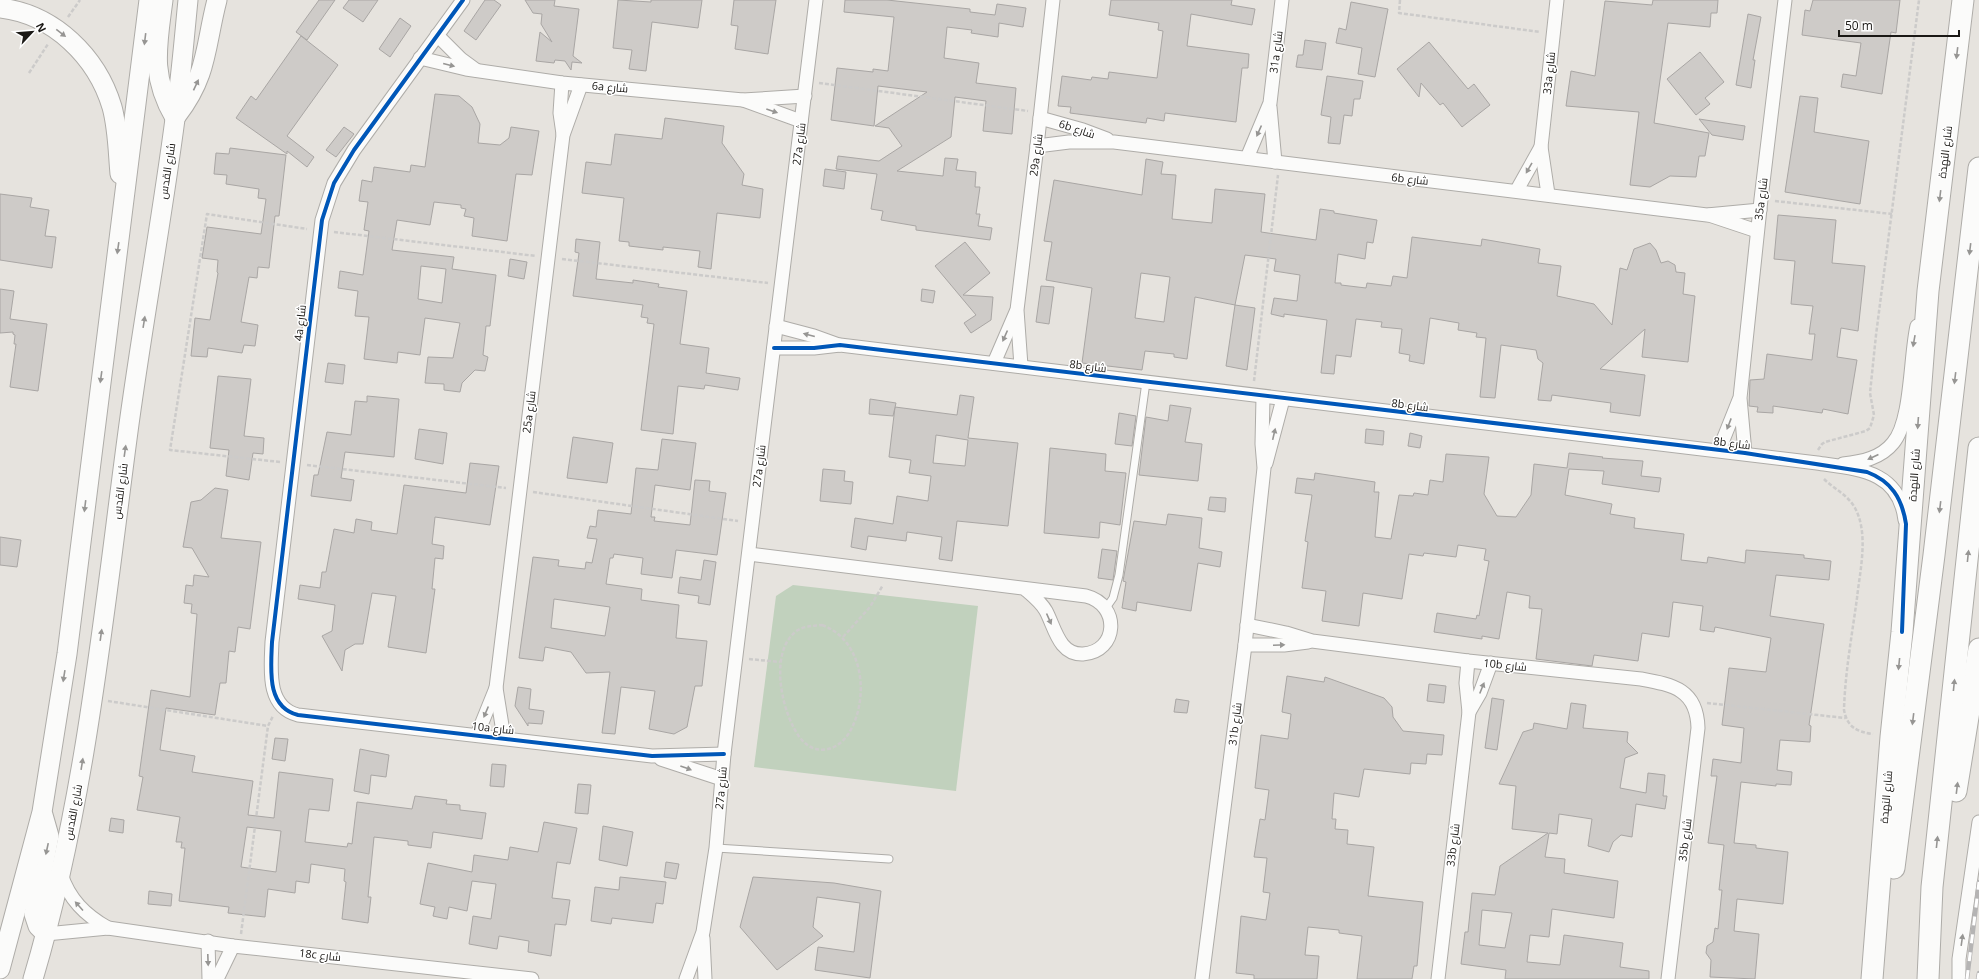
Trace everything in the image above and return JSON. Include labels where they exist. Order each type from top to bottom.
[{"type":"main road","points":[[0,969],[42,812],[68,654],[150,0]]},
{"type":"main road","points":[[163,0],[157,51],[157,65],[163,93],[175,118],[193,92],[201,74],[217,0]]},
{"type":"main road","name":"شارع القدس","points":[[33,979],[61,874],[82,766],[130,417],[175,118],[188,0]]},
{"type":"main road","name":"شارع النهدة","points":[[1873,977],[1902,632],[1928,291],[1963,0]]},
{"type":"main road","points":[[0,8],[21,12],[58,30],[76,46],[94,67],[105,88],[116,127],[123,209]]},
{"type":"main road","name":"شارع النهدة","points":[[1873,977],[1888,902],[1898,836],[1934,555],[1979,168]]},
{"type":"main road","points":[[1928,979],[1932,887],[1979,448]]},
{"type":"main road","points":[[1928,979],[1949,857],[1957,784],[1979,649]]},
{"type":"main road","points":[[42,812],[49,836],[34,914],[38,926],[46,934]]},
{"type":"street","name":"4a شارع","points":[[281,707],[276,699],[274,690],[272,642],[320,231],[327,201],[343,166],[463,0]]},
{"type":"street","name":"27a شارع","points":[[686,979],[703,932],[716,848],[724,754],[816,0]]},
{"type":"street","name":"29a شارع","points":[[1021,366],[1017,310],[1053,0]]},
{"type":"street","name":"31a شارع","points":[[1277,162],[1270,103],[1282,0]]},
{"type":"street","name":"33a شارع","points":[[1548,194],[1541,147],[1557,0]]},
{"type":"street","name":"35a شارع","points":[[1746,453],[1740,398],[1760,204],[1785,0]]},
{"type":"street","name":"6a شارع","points":[[437,35],[461,59],[477,70]]},
{"type":"street","name":"6a شارع","points":[[420,58],[456,67],[562,83],[743,100],[805,96]]},
{"type":"street","name":"25a شارع","points":[[562,83],[560,114],[563,135]]},
{"type":"street","name":"25a شارع","points":[[504,738],[496,688],[519,490],[563,135],[582,84]]},
{"type":"street","name":"6a شارع","points":[[743,100],[801,120]]},
{"type":"street","name":"31a شارع","points":[[1247,158],[1270,103]]},
{"type":"street","name":"6b شارع","points":[[1040,116],[1114,142]]},
{"type":"street","name":"6b شارع","points":[[1037,146],[1069,142],[1114,142],[1517,190],[1707,215],[1757,231]]},
{"type":"street","name":"33a شارع","points":[[1517,190],[1541,147]]},
{"type":"street","name":"6b شارع","points":[[1707,215],[1760,204]]},
{"type":"street","name":"8b شارع","points":[[1834,466],[1868,460],[1883,453],[1894,443],[1901,430],[1905,414],[1915,333],[1928,291]]},
{"type":"street","name":"29a شارع","points":[[994,363],[1017,310]]},
{"type":"street","name":"8b شارع","points":[[776,326],[814,336],[840,346]]},
{"type":"street","name":"8b شارع","points":[[774,348],[814,348],[840,346],[1021,366],[1283,399],[1746,453],[1867,472],[1879,477],[1890,485],[1899,497],[1904,510],[1906,524],[1902,632]]},
{"type":"street","name":"31b شارع","points":[[1258,396],[1264,468]]},
{"type":"street","name":"35a شارع","points":[[1719,450],[1740,398]]},
{"type":"street","name":"31b شارع","points":[[1202,979],[1245,645],[1264,468],[1283,399]]},
{"type":"street","points":[[749,554],[1086,596],[1100,602],[1106,608],[1111,625],[1106,642],[1091,652],[1082,654],[1073,652],[1061,644],[1045,610],[1025,589]]},
{"type":"street","name":"10b شارع","points":[[1247,625],[1286,633],[1312,641],[1468,661],[1656,682],[1681,690],[1692,702]]},
{"type":"street","name":"10b شارع","points":[[1245,645],[1284,645],[1312,641]]},
{"type":"street","name":"33b شارع","points":[[1438,979],[1469,712],[1466,683],[1468,661]]},
{"type":"street","name":"33b شارع","points":[[1469,712],[1480,693],[1491,663]]},
{"type":"street","name":"25a شارع","points":[[476,736],[496,688]]},
{"type":"street","name":"35b شارع","points":[[1668,979],[1698,728],[1698,717],[1692,702]]},
{"type":"street","name":"10a شارع","points":[[281,707],[298,715],[652,756],[724,754]]},
{"type":"street","name":"10a شارع","points":[[652,756],[722,779]]},
{"type":"street","points":[[1959,979],[1959,959],[1979,822]]},
{"type":"street","name":"18c شارع","points":[[61,874],[64,885],[78,905],[92,918],[108,928]]},
{"type":"street","name":"18c شارع","points":[[46,934],[108,928],[236,946],[532,979]]},
{"type":"street","name":"27a شارع","points":[[703,932],[705,979]]},
{"type":"street","points":[[208,941],[209,979]]},
{"type":"street","points":[[217,979],[236,946]]},
{"type":"lane","points":[[1106,608],[1113,598],[1119,580],[1146,382]]},
{"type":"lane","points":[[716,848],[889,859]]},
{"type":"path","points":[[65,20],[80,0]]},
{"type":"path","points":[[1400,0],[1399,13],[1554,34]]},
{"type":"path","points":[[1892,737],[1862,732],[1854,729],[1845,718],[1844,701],[1860,570],[1862,543],[1860,522],[1855,507],[1848,498],[1824,479],[1818,471],[1817,463],[1818,451],[1822,444],[1866,431],[1870,428],[1873,422],[1874,415],[1870,393],[1919,0]]},
{"type":"path","points":[[29,73],[50,42]]},
{"type":"path","points":[[806,82],[1040,116]]},
{"type":"path","points":[[1258,396],[1277,162]]},
{"type":"path","points":[[1760,204],[1892,214]]},
{"type":"path","points":[[752,523],[519,490],[170,450],[207,214],[320,231],[781,285]]},
{"type":"path","points":[[843,637],[870,607],[889,572]]},
{"type":"path","points":[[809,626],[822,626],[833,630],[843,637],[853,653],[859,671],[861,689],[859,708],[853,726],[848,735],[833,748],[821,750],[810,747],[795,730],[783,698],[780,662],[789,640],[798,631],[809,626]]},
{"type":"path","points":[[736,658],[780,662]]},
{"type":"path","points":[[92,699],[268,726]]},
{"type":"path","points":[[1692,702],[1845,718]]},
{"type":"path","points":[[236,946],[268,726],[275,712],[281,707]]},
{"type":"green space","points":[[793,585],[978,606],[956,791],[754,767],[776,596]]},
{"type":"building","points":[[319,0],[335,0],[307,40],[296,32]]},
{"type":"building","points":[[349,0],[378,0],[363,22],[343,8]]},
{"type":"building","points":[[485,0],[494,0],[501,5],[476,40],[464,31]]},
{"type":"building","points":[[525,0],[555,0],[554,6],[579,9],[573,56],[582,63],[572,62],[571,70],[565,61],[555,60],[554,63],[536,61],[540,32],[552,42],[541,24],[542,14],[533,13]]},
{"type":"building","points":[[618,0],[651,2],[651,0],[702,0],[698,28],[652,22],[646,71],[629,69],[632,50],[613,48]]},
{"type":"building","points":[[734,0],[776,0],[768,54],[735,49],[738,26],[731,25]]},
{"type":"building","points":[[845,0],[887,0],[970,9],[970,12],[995,15],[997,4],[1026,8],[1023,27],[999,23],[998,37],[971,33],[972,30],[947,27],[944,58],[979,63],[976,83],[1016,88],[1012,134],[983,131],[986,101],[955,97],[951,137],[897,171],[943,176],[945,158],[958,159],[956,170],[976,172],[975,187],[980,187],[976,214],[980,214],[978,226],[992,228],[990,240],[916,230],[916,226],[881,220],[883,211],[871,209],[877,174],[836,169],[838,156],[879,161],[902,146],[889,128],[875,126],[927,92],[878,86],[874,126],[831,120],[837,68],[873,72],[873,69],[888,71],[894,17],[844,12]]},
{"type":"building","points":[[1111,0],[1232,0],[1231,5],[1255,9],[1252,25],[1191,14],[1187,46],[1249,54],[1248,68],[1242,68],[1236,122],[1165,113],[1164,121],[1147,118],[1146,123],[1070,113],[1071,107],[1058,106],[1062,76],[1091,80],[1092,77],[1108,79],[1109,72],[1157,78],[1163,31],[1158,30],[1159,23],[1109,15]]},
{"type":"building","points":[[1653,0],[1718,0],[1717,13],[1711,13],[1710,27],[1668,23],[1654,123],[1709,133],[1705,156],[1699,156],[1696,177],[1670,176],[1650,187],[1630,185],[1639,112],[1566,106],[1571,71],[1595,76],[1605,1],[1652,5]]},
{"type":"building","points":[[1813,0],[1900,0],[1896,33],[1891,32],[1882,94],[1841,87],[1843,74],[1856,76],[1861,43],[1802,35],[1805,10],[1810,11]]},
{"type":"building","points":[[1351,2],[1388,9],[1375,77],[1358,74],[1362,48],[1336,43],[1339,28],[1346,30]]},
{"type":"building","points":[[1748,14],[1761,17],[1753,60],[1755,60],[1751,88],[1736,85]]},
{"type":"building","points":[[400,18],[411,26],[390,57],[379,49]]},
{"type":"building","points":[[301,36],[338,65],[287,136],[314,157],[307,167],[287,151],[287,154],[236,118],[251,96],[256,100]]},
{"type":"building","points":[[1305,40],[1326,43],[1322,70],[1296,67],[1298,55],[1303,55]]},
{"type":"building","points":[[1429,42],[1468,89],[1474,84],[1490,105],[1462,127],[1443,103],[1440,105],[1421,83],[1419,97],[1397,69]]},
{"type":"building","points":[[1700,52],[1724,82],[1705,98],[1710,104],[1696,115],[1667,79]]},
{"type":"building","points":[[1327,76],[1363,81],[1360,99],[1354,99],[1352,116],[1344,115],[1340,144],[1328,143],[1331,117],[1321,115]]},
{"type":"building","points":[[435,94],[459,96],[472,107],[480,124],[478,143],[500,145],[509,138],[511,127],[539,131],[532,175],[516,174],[507,241],[472,236],[474,218],[464,216],[466,209],[461,208],[461,205],[434,202],[430,225],[397,220],[392,250],[454,257],[452,269],[496,275],[490,326],[486,326],[483,355],[488,357],[485,371],[475,370],[462,383],[460,392],[444,390],[444,384],[425,383],[428,357],[453,358],[460,323],[425,318],[420,355],[398,352],[397,363],[364,359],[369,317],[355,316],[358,291],[338,288],[340,271],[363,275],[369,231],[364,230],[368,202],[359,201],[362,180],[372,182],[374,167],[410,172],[411,165],[425,167]],"holes":[[[421,266],[446,269],[442,303],[418,299]]]},
{"type":"building","points":[[1800,96],[1818,98],[1814,132],[1869,141],[1860,204],[1785,192]]},
{"type":"building","points":[[665,118],[724,126],[722,143],[744,174],[742,185],[763,189],[760,218],[717,213],[711,269],[698,267],[700,251],[663,247],[663,250],[629,246],[629,242],[619,241],[624,198],[582,193],[586,162],[611,165],[615,134],[662,139]]},
{"type":"building","points":[[1699,119],[1745,126],[1743,140],[1712,135]]},
{"type":"building","points":[[344,127],[354,134],[336,157],[326,150]]},
{"type":"building","points":[[230,148],[286,155],[279,216],[275,216],[269,268],[258,267],[257,278],[249,277],[241,322],[258,325],[255,346],[244,345],[242,353],[208,348],[207,357],[191,356],[195,318],[210,320],[218,273],[218,260],[202,258],[207,227],[261,234],[266,199],[258,198],[259,189],[226,184],[227,175],[214,174],[216,153],[229,154]]},
{"type":"building","points":[[1146,159],[1163,162],[1161,174],[1176,175],[1172,219],[1212,223],[1215,189],[1265,194],[1261,232],[1316,240],[1320,209],[1334,211],[1334,213],[1377,220],[1373,243],[1367,242],[1365,259],[1338,254],[1335,283],[1341,283],[1341,285],[1366,288],[1367,283],[1391,286],[1393,276],[1407,278],[1412,237],[1481,246],[1482,239],[1540,249],[1538,263],[1561,266],[1557,296],[1594,304],[1612,325],[1620,268],[1627,270],[1634,249],[1650,243],[1656,250],[1661,263],[1668,261],[1675,265],[1676,272],[1685,273],[1683,294],[1695,296],[1688,362],[1642,357],[1645,329],[1600,369],[1645,375],[1640,416],[1610,412],[1611,403],[1552,395],[1551,401],[1538,400],[1543,363],[1538,359],[1536,350],[1501,345],[1495,398],[1480,397],[1486,338],[1476,337],[1477,333],[1458,330],[1459,323],[1430,318],[1424,364],[1409,361],[1410,355],[1399,353],[1402,329],[1381,327],[1382,322],[1356,319],[1351,357],[1336,355],[1334,374],[1321,373],[1327,320],[1284,314],[1284,317],[1271,314],[1274,298],[1297,301],[1300,275],[1274,271],[1276,259],[1245,255],[1235,305],[1195,297],[1187,359],[1174,357],[1174,354],[1145,351],[1142,370],[1082,363],[1092,288],[1046,280],[1052,242],[1044,241],[1054,180],[1142,195]],"holes":[[[1141,273],[1170,277],[1164,322],[1135,318]]]},
{"type":"building","points":[[825,169],[846,172],[844,189],[823,186]]},
{"type":"building","points":[[0,194],[32,198],[30,207],[49,210],[45,236],[56,237],[52,268],[0,260]]},
{"type":"building","points":[[1778,215],[1836,220],[1832,263],[1865,266],[1858,331],[1841,328],[1837,357],[1857,360],[1848,414],[1823,409],[1822,413],[1773,406],[1773,413],[1757,412],[1758,407],[1749,406],[1750,380],[1764,379],[1767,354],[1812,360],[1815,334],[1809,334],[1813,306],[1791,304],[1795,261],[1774,259]]},
{"type":"building","points":[[576,239],[600,242],[596,279],[633,283],[633,280],[659,284],[658,287],[687,291],[680,344],[709,348],[706,373],[740,378],[738,390],[705,385],[704,389],[678,386],[673,434],[641,430],[654,324],[647,323],[648,318],[641,317],[643,305],[573,296],[579,253],[575,252]]},
{"type":"building","points":[[965,242],[990,273],[963,295],[993,297],[991,320],[971,333],[964,323],[976,315],[935,266]]},
{"type":"building","points":[[510,259],[527,262],[524,279],[508,276]]},
{"type":"building","points":[[1041,286],[1054,287],[1049,324],[1036,322]]},
{"type":"building","points":[[0,289],[14,291],[10,319],[47,324],[38,391],[10,387],[16,344],[14,344],[15,335],[13,332],[0,333]]},
{"type":"building","points":[[922,289],[935,291],[933,303],[921,301]]},
{"type":"building","points":[[1235,305],[1255,308],[1247,370],[1226,366]]},
{"type":"building","points":[[328,363],[345,365],[343,384],[325,382]]},
{"type":"building","points":[[218,376],[251,379],[244,436],[264,438],[263,454],[253,453],[249,480],[226,476],[229,450],[210,448]]},
{"type":"building","points":[[960,395],[974,397],[968,438],[1018,443],[1008,526],[957,521],[952,561],[939,559],[942,537],[907,532],[906,541],[868,536],[866,550],[851,547],[855,518],[893,524],[897,496],[928,501],[931,476],[909,473],[911,460],[889,457],[895,407],[957,415]],"holes":[[[936,435],[968,440],[965,466],[933,463]]]},
{"type":"building","points":[[367,396],[399,399],[394,457],[345,452],[341,478],[354,480],[351,501],[311,496],[314,475],[318,475],[327,432],[351,435],[355,401],[367,402]]},
{"type":"building","points":[[870,399],[896,403],[893,416],[869,414]]},
{"type":"building","points":[[1170,405],[1191,408],[1185,442],[1202,444],[1198,481],[1139,475],[1146,417],[1168,421]]},
{"type":"building","points":[[1119,413],[1136,416],[1132,446],[1115,444]]},
{"type":"building","points":[[419,429],[447,433],[443,464],[415,459]]},
{"type":"building","points":[[1366,429],[1384,431],[1383,445],[1365,443]]},
{"type":"building","points":[[1410,433],[1422,436],[1420,448],[1408,446]]},
{"type":"building","points":[[573,437],[613,443],[607,483],[567,478]]},
{"type":"building","points":[[662,439],[696,443],[690,490],[655,485],[651,517],[655,517],[654,521],[690,525],[695,480],[710,481],[709,491],[726,493],[717,555],[676,550],[672,578],[641,574],[643,558],[614,554],[613,558],[610,558],[606,584],[642,589],[641,600],[679,605],[676,638],[707,641],[702,686],[695,686],[687,727],[674,734],[649,729],[655,691],[621,687],[615,734],[602,733],[610,672],[586,673],[571,652],[545,647],[543,661],[519,658],[533,557],[559,560],[558,566],[585,569],[586,562],[592,563],[597,539],[587,538],[590,526],[596,527],[598,510],[631,514],[636,468],[658,470]],"holes":[[[554,599],[610,607],[605,636],[551,628]]]},
{"type":"building","points":[[1050,448],[1106,454],[1105,471],[1126,473],[1120,525],[1100,522],[1099,538],[1044,533]]},
{"type":"building","points":[[1569,453],[1603,457],[1602,458],[1643,461],[1641,476],[1661,478],[1659,492],[1602,484],[1604,471],[1569,469],[1565,495],[1612,504],[1610,514],[1635,518],[1634,528],[1684,534],[1681,560],[1707,563],[1708,557],[1745,563],[1746,550],[1804,555],[1804,558],[1831,561],[1829,580],[1776,575],[1770,616],[1824,624],[1809,725],[1811,726],[1810,742],[1780,740],[1777,770],[1792,772],[1791,785],[1776,784],[1776,786],[1741,782],[1734,843],[1756,845],[1756,848],[1788,852],[1783,904],[1737,899],[1734,931],[1759,934],[1755,979],[1710,977],[1711,960],[1706,953],[1707,946],[1713,942],[1715,928],[1718,929],[1722,890],[1719,890],[1724,845],[1708,843],[1717,776],[1711,776],[1713,759],[1741,763],[1744,728],[1722,725],[1729,668],[1766,672],[1771,638],[1715,627],[1714,632],[1700,630],[1703,606],[1673,602],[1669,637],[1642,633],[1638,661],[1594,655],[1592,666],[1536,659],[1542,609],[1529,608],[1530,596],[1507,592],[1499,639],[1482,636],[1482,639],[1434,632],[1437,613],[1476,619],[1477,615],[1479,616],[1489,561],[1484,560],[1486,549],[1458,545],[1456,557],[1424,553],[1423,556],[1409,554],[1402,599],[1363,593],[1359,626],[1322,621],[1326,591],[1302,588],[1308,542],[1305,541],[1312,495],[1295,493],[1297,478],[1314,480],[1315,473],[1375,482],[1374,492],[1379,492],[1375,537],[1391,539],[1399,495],[1413,496],[1414,493],[1428,495],[1430,480],[1443,482],[1446,454],[1489,457],[1484,494],[1497,516],[1516,517],[1531,495],[1534,464],[1567,468]]},
{"type":"building","points":[[470,463],[499,466],[490,525],[435,517],[432,544],[444,546],[443,559],[435,558],[432,589],[435,589],[426,653],[388,647],[396,596],[372,593],[363,644],[355,644],[345,650],[342,671],[322,636],[332,631],[335,605],[298,599],[300,585],[320,588],[322,572],[326,572],[334,529],[354,533],[356,519],[372,522],[371,530],[397,534],[404,485],[466,493]]},
{"type":"building","points":[[823,469],[845,471],[844,481],[853,482],[851,504],[820,501]]},
{"type":"building","points":[[215,488],[228,490],[221,538],[261,542],[250,629],[238,627],[235,652],[229,651],[226,683],[220,683],[215,715],[166,708],[160,750],[195,756],[192,772],[253,781],[248,815],[274,818],[279,772],[333,779],[329,811],[309,809],[305,842],[347,847],[348,843],[352,844],[357,802],[412,809],[415,796],[447,800],[446,804],[460,805],[460,810],[486,813],[482,839],[433,832],[431,848],[408,845],[408,841],[374,837],[368,897],[371,897],[368,923],[342,919],[346,882],[344,881],[345,869],[311,864],[309,883],[296,881],[295,893],[268,889],[265,917],[228,913],[229,907],[179,901],[185,848],[181,848],[182,842],[176,842],[180,817],[137,810],[143,777],[139,776],[151,690],[190,697],[197,614],[191,613],[192,604],[184,603],[186,585],[193,586],[194,575],[209,577],[192,548],[183,547],[191,502],[201,500]],"holes":[[[247,827],[281,831],[276,872],[241,867]]]},
{"type":"building","points":[[1210,497],[1226,498],[1225,512],[1208,510]]},
{"type":"building","points":[[1168,514],[1202,518],[1199,548],[1222,552],[1220,567],[1198,563],[1191,611],[1137,602],[1136,611],[1122,608],[1126,582],[1123,581],[1134,521],[1166,525]]},
{"type":"building","points":[[0,537],[21,540],[17,567],[0,565]]},
{"type":"building","points":[[1102,549],[1117,551],[1113,580],[1098,578]]},
{"type":"building","points":[[704,560],[716,562],[710,605],[698,603],[699,596],[678,593],[680,577],[701,580]]},
{"type":"building","points":[[1287,676],[1324,682],[1325,677],[1384,698],[1392,707],[1393,717],[1403,731],[1444,735],[1442,755],[1427,754],[1426,764],[1411,763],[1410,774],[1364,769],[1359,797],[1334,793],[1332,819],[1336,819],[1335,829],[1348,830],[1347,844],[1374,847],[1368,896],[1423,902],[1417,966],[1414,966],[1412,979],[1357,979],[1362,936],[1339,933],[1339,930],[1308,927],[1305,955],[1319,956],[1317,979],[1254,979],[1254,975],[1236,973],[1241,916],[1266,920],[1270,893],[1263,892],[1267,858],[1254,857],[1260,819],[1265,820],[1269,790],[1255,788],[1261,735],[1288,739],[1291,714],[1282,712]]},
{"type":"building","points":[[1429,684],[1446,686],[1444,703],[1427,701]]},
{"type":"building","points":[[518,687],[531,689],[529,709],[544,711],[542,724],[528,723],[528,726],[515,706]]},
{"type":"building","points":[[1492,698],[1504,700],[1497,750],[1485,748]]},
{"type":"building","points":[[1176,699],[1189,701],[1187,713],[1174,712]]},
{"type":"building","points":[[1571,703],[1586,705],[1583,728],[1628,732],[1627,742],[1638,753],[1625,758],[1620,788],[1646,793],[1648,773],[1665,775],[1663,796],[1667,796],[1665,809],[1636,804],[1632,837],[1621,835],[1613,842],[1609,852],[1588,846],[1592,819],[1559,814],[1557,834],[1549,833],[1545,857],[1565,859],[1564,873],[1618,881],[1614,918],[1552,909],[1549,937],[1530,935],[1527,962],[1560,965],[1564,935],[1623,943],[1620,967],[1649,971],[1649,979],[1505,979],[1506,970],[1461,964],[1465,932],[1468,932],[1472,893],[1495,895],[1500,866],[1548,833],[1512,829],[1516,786],[1499,784],[1523,732],[1533,729],[1534,723],[1567,729]],"holes":[[[1482,910],[1512,913],[1505,948],[1479,945]]]},
{"type":"building","points":[[275,738],[288,739],[285,761],[272,759]]},
{"type":"building","points":[[360,749],[389,755],[386,777],[371,775],[369,794],[354,791]]},
{"type":"building","points":[[492,764],[506,765],[504,787],[490,786]]},
{"type":"building","points":[[578,784],[591,785],[588,814],[575,813]]},
{"type":"building","points":[[111,818],[124,820],[123,833],[109,831]]},
{"type":"building","points":[[544,822],[577,828],[570,864],[557,862],[552,898],[570,900],[566,925],[555,924],[551,956],[528,952],[529,941],[499,936],[497,949],[469,944],[473,916],[491,919],[496,884],[472,881],[467,911],[449,907],[447,919],[433,916],[435,907],[420,904],[428,863],[472,872],[474,855],[508,860],[510,847],[538,852]]},
{"type":"building","points":[[603,826],[633,832],[627,866],[599,860]]},
{"type":"building","points":[[666,862],[679,864],[676,879],[664,877]]},
{"type":"building","points":[[620,877],[666,882],[663,904],[656,903],[653,923],[612,918],[611,924],[591,921],[595,887],[619,890]]},
{"type":"building","points":[[753,877],[834,883],[881,891],[870,978],[815,970],[818,947],[854,952],[860,903],[817,897],[813,927],[823,936],[777,970],[740,927]]},
{"type":"building","points":[[149,891],[172,894],[171,906],[148,904]]},
{"type":"railway","points":[[1967,979],[1979,882]]},
{"type":"railway","points":[[1978,979],[1979,973]]},
{"type":"cycle path","points":[[463,0],[354,150],[334,183],[322,220],[272,642],[271,675],[275,696],[280,704],[288,711],[298,715],[652,756],[724,754]]},
{"type":"cycle path","points":[[774,348],[814,348],[840,345],[1745,453],[1867,472],[1883,480],[1894,492],[1902,506],[1906,524],[1902,632]]}]
